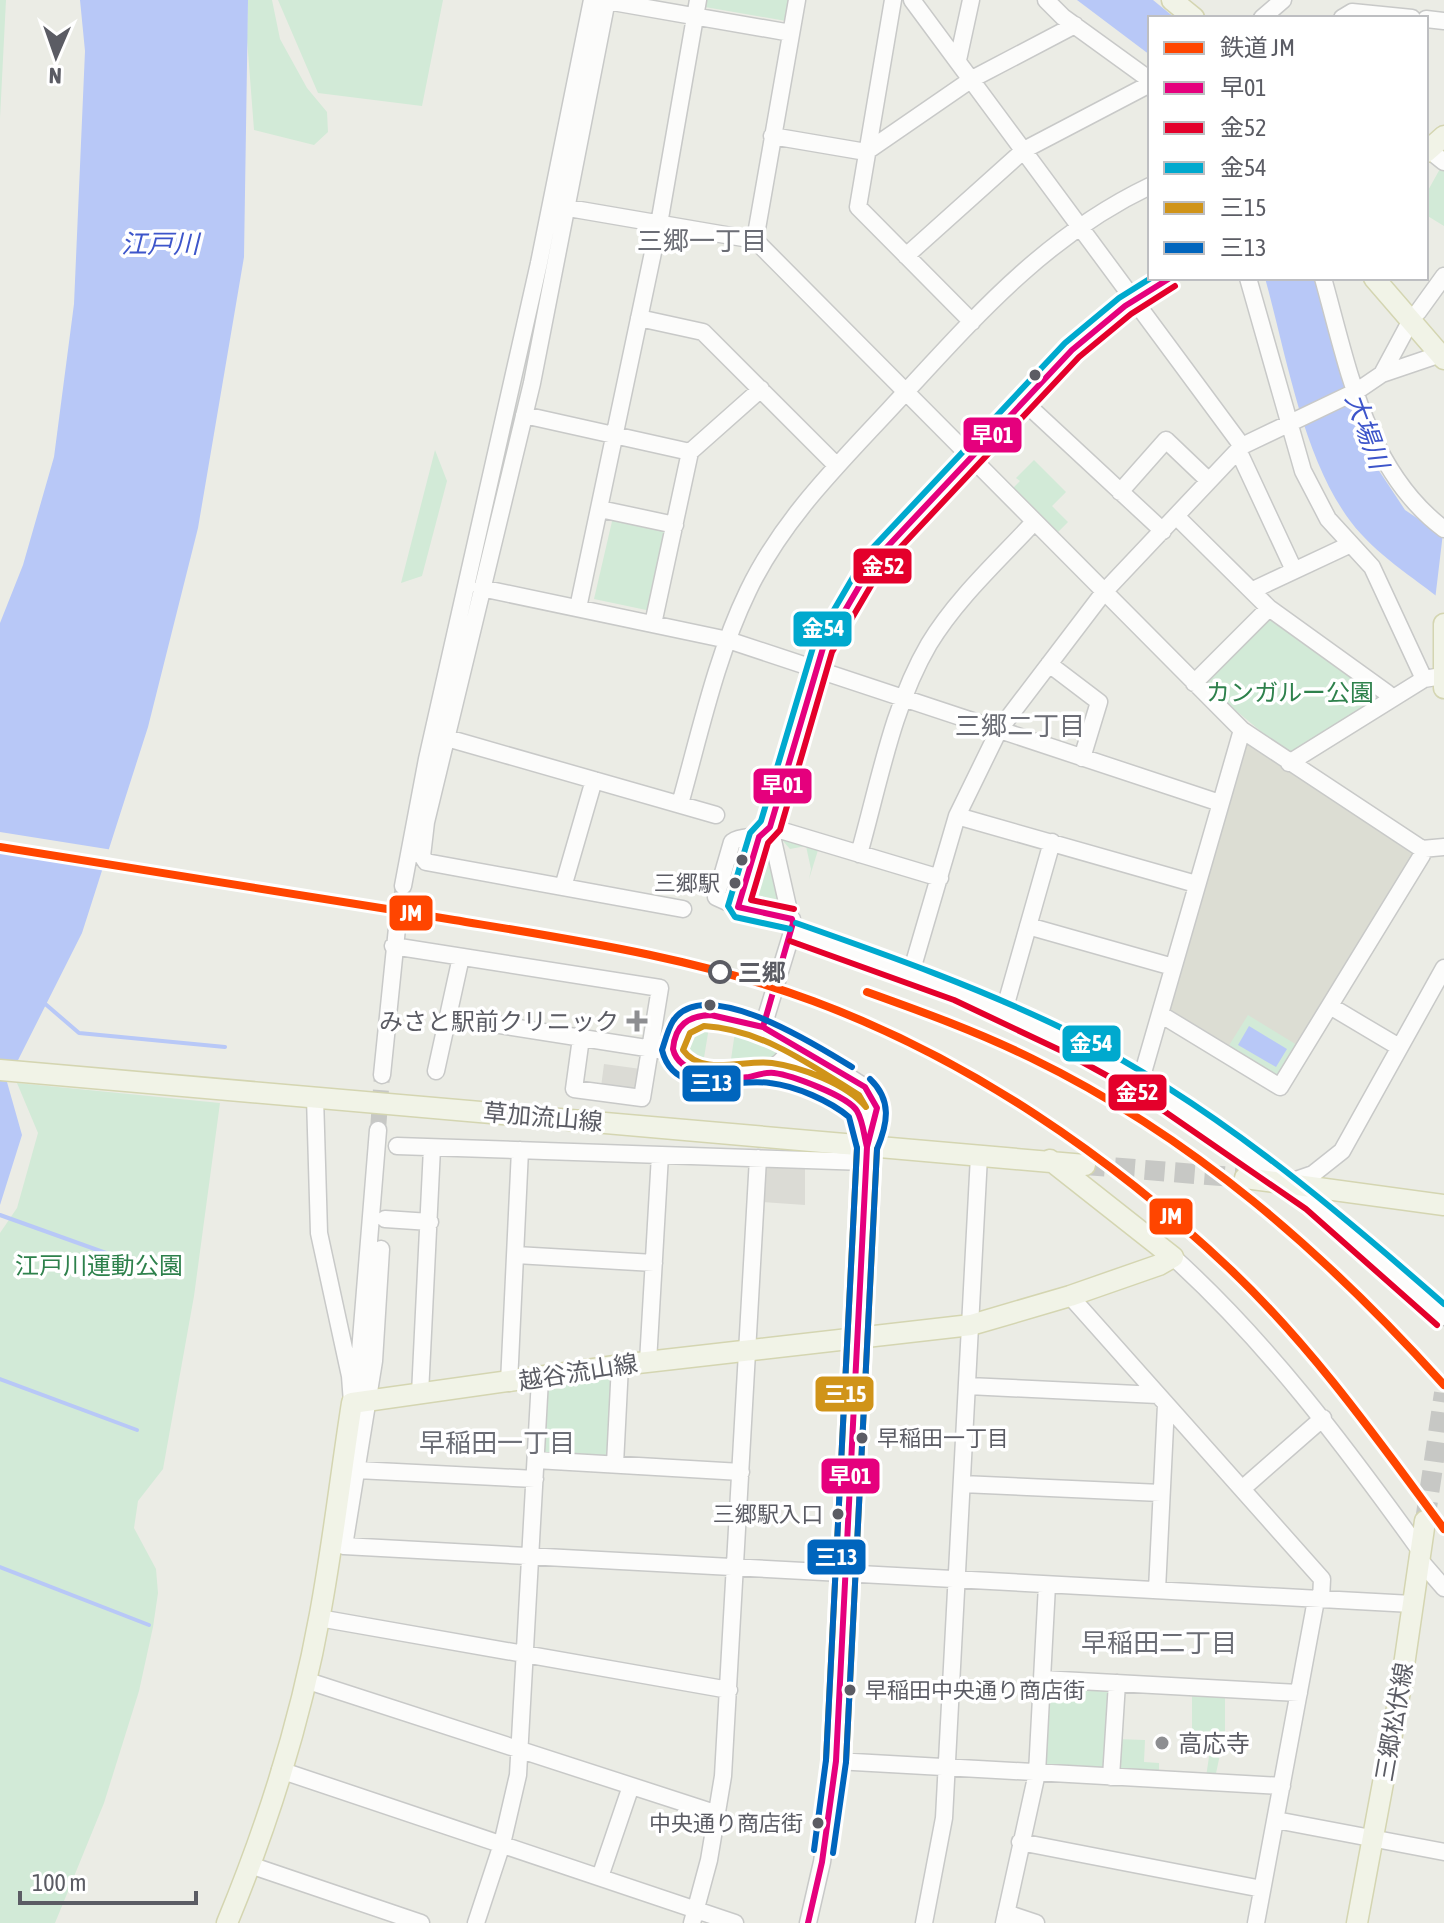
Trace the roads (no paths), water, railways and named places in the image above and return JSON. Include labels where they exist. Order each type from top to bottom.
[{"type":"main road","points":[[1172,0],[1192,16]]},
{"type":"main road","points":[[1376,280],[1415,316]]},
{"type":"main road","points":[[1387,280],[1443,351]]},
{"type":"main road","points":[[1437,681],[1444,624]]},
{"type":"main road","name":"草加流山線","points":[[0,1070],[309,1097],[866,1154],[979,1156],[1085,1165]]},
{"type":"main road","points":[[1050,1160],[1173,1257]]},
{"type":"main road","points":[[1245,1178],[1444,1205]]},
{"type":"main road","name":"越谷流山線","points":[[358,1402],[540,1379],[620,1365],[971,1325],[1070,1296],[1173,1257]]},
{"type":"main road","points":[[227,1923],[250,1865],[305,1680],[358,1402]]},
{"type":"main road","name":"三郷松伏線","points":[[1357,1923],[1425,1521]]},
{"type":"street","points":[[403,886],[427,759],[559,206],[602,0],[697,8],[791,33]]},
{"type":"street","points":[[755,240],[797,0]]},
{"type":"street","points":[[893,0],[858,207],[972,322]]},
{"type":"street","points":[[912,0],[1134,299],[1240,448],[1293,568]]},
{"type":"street","points":[[958,60],[971,0]]},
{"type":"street","points":[[1046,0],[1148,80]]},
{"type":"street","points":[[578,608],[659,224],[697,8]]},
{"type":"street","points":[[1345,16],[1352,12],[1392,16]]},
{"type":"street","points":[[772,136],[866,152],[972,79],[1075,25]]},
{"type":"street","points":[[906,256],[1024,150],[1148,83]]},
{"type":"street","points":[[680,804],[728,640],[766,558],[801,507],[905,392],[1034,261],[1079,224],[1148,187]]},
{"type":"street","points":[[559,206],[755,240],[1242,730],[1422,849],[1444,847]]},
{"type":"street","points":[[559,206],[524,415],[426,822],[422,856],[426,862],[683,909]]},
{"type":"street","points":[[1382,374],[1415,316],[1444,276]]},
{"type":"street","points":[[738,907],[765,832],[815,669],[834,624],[874,561],[1088,336],[1134,299],[1167,280]]},
{"type":"street","points":[[1249,280],[1295,423],[1303,471],[1317,502],[1349,545],[1372,567],[1437,681],[1390,699],[1289,763]]},
{"type":"street","points":[[1324,280],[1354,393],[1386,467],[1421,510],[1444,529]]},
{"type":"street","points":[[639,318],[703,332],[837,466]]},
{"type":"street","points":[[911,973],[957,816],[999,730],[1104,592],[1240,448],[1354,393],[1382,374],[1443,351]]},
{"type":"street","points":[[653,624],[690,452],[761,389]]},
{"type":"street","points":[[1023,401],[1163,531]]},
{"type":"street","points":[[524,415],[690,452]]},
{"type":"street","points":[[1120,492],[1166,440],[1209,481]]},
{"type":"street","points":[[600,509],[675,525]]},
{"type":"street","points":[[1177,517],[1269,608],[1387,693],[1390,699]]},
{"type":"street","points":[[859,854],[903,698],[930,642],[958,604],[1034,522]]},
{"type":"street","points":[[1253,590],[1293,568],[1349,545]]},
{"type":"street","points":[[481,588],[728,640],[1220,803]]},
{"type":"street","points":[[1194,683],[1269,608]]},
{"type":"street","points":[[1049,664],[1099,702],[1082,758]]},
{"type":"street","points":[[1140,1083],[1242,730]]},
{"type":"street","points":[[447,738],[716,815]]},
{"type":"street","points":[[563,887],[594,780]]},
{"type":"street","points":[[957,816],[1196,884]]},
{"type":"street","points":[[763,1027],[792,925],[765,832]]},
{"type":"street","points":[[940,878],[859,854],[765,832],[740,837],[732,842],[716,897],[1004,1011],[1140,1083],[1326,1212],[1444,1317]]},
{"type":"street","points":[[1004,1011],[1052,842]]},
{"type":"street","points":[[1160,1014],[1280,1087],[1422,855],[1422,849]]},
{"type":"street","points":[[1028,926],[1173,967]]},
{"type":"street","points":[[382,1075],[397,928]]},
{"type":"street","points":[[393,946],[660,988],[642,1098],[574,1089],[581,1038]]},
{"type":"street","points":[[436,1071],[461,957]]},
{"type":"street","points":[[1286,1183],[1313,1174],[1335,1159],[1444,968]]},
{"type":"street","points":[[1330,1006],[1399,1047]]},
{"type":"street","points":[[785,1039],[788,1054],[780,1065],[744,1077],[688,1068],[675,1058],[672,1051],[676,1031],[690,1018],[709,1015],[763,1027],[785,1039],[874,1095],[876,1126],[866,1154]]},
{"type":"street","points":[[448,1017],[672,1051]]},
{"type":"street","points":[[765,1072],[788,1077],[853,1106],[859,1114],[866,1154],[836,1761],[822,1862],[808,1923]]},
{"type":"street","points":[[309,1097],[319,1233],[358,1402]]},
{"type":"street","points":[[378,1130],[358,1402],[357,1470],[344,1546],[1412,1604]]},
{"type":"street","points":[[397,1146],[758,1158],[866,1154]]},
{"type":"street","points":[[420,1394],[432,1148]]},
{"type":"street","points":[[509,1383],[520,1150]]},
{"type":"street","points":[[648,1362],[660,1155]]},
{"type":"street","points":[[924,1923],[944,1818],[979,1156]]},
{"type":"street","points":[[694,1916],[718,1814],[729,1690],[758,1158]]},
{"type":"street","points":[[385,1219],[430,1222]]},
{"type":"street","points":[[358,1402],[381,1249]]},
{"type":"street","points":[[516,1255],[654,1263]]},
{"type":"street","points":[[1173,1257],[1258,1341],[1323,1418],[1444,1588]]},
{"type":"street","points":[[1070,1296],[1322,1579],[1256,1923]]},
{"type":"street","points":[[615,1464],[620,1365]]},
{"type":"street","points":[[476,1923],[502,1844],[520,1750],[540,1379]]},
{"type":"street","points":[[968,1386],[1162,1400]]},
{"type":"street","points":[[1157,1590],[1162,1400]]},
{"type":"street","points":[[1242,1489],[1323,1418]]},
{"type":"street","points":[[536,1460],[741,1472]]},
{"type":"street","points":[[357,1470],[535,1479]]},
{"type":"street","points":[[962,1484],[1161,1493]]},
{"type":"street","points":[[1036,1923],[1005,1918],[1037,1773],[1047,1585]]},
{"type":"street","points":[[319,1618],[729,1690]]},
{"type":"street","points":[[1042,1679],[1299,1693]]},
{"type":"street","points":[[305,1680],[718,1814]]},
{"type":"street","points":[[1111,1777],[1117,1683]]},
{"type":"street","points":[[836,1761],[1282,1786]]},
{"type":"street","points":[[280,1770],[600,1877],[694,1916],[735,1923]]},
{"type":"street","points":[[600,1877],[631,1786]]},
{"type":"street","points":[[1276,1820],[1444,1852]]},
{"type":"street","points":[[1020,1842],[1262,1889]]},
{"type":"street","points":[[250,1865],[421,1923]]},
{"type":"water","name":"江戸川","points":[[80,0],[248,0],[244,257],[198,528],[148,727],[82,933],[7,1082],[22,1135],[0,1205],[0,623],[23,565],[54,457],[74,304],[85,51]]},
{"type":"water","points":[[1077,0],[1153,0],[1173,16],[1148,16],[1148,53]]},
{"type":"water","points":[[1266,280],[1316,280],[1366,451],[1405,510],[1444,536],[1444,602],[1395,565],[1351,522],[1320,468],[1298,404]]},
{"type":"water","points":[[1249,1026],[1287,1049],[1276,1067],[1238,1045]]},
{"type":"waterway","points":[[43,1002],[79,1033],[225,1047]]},
{"type":"waterway","points":[[0,1215],[156,1271]]},
{"type":"waterway","points":[[0,1379],[137,1430]]},
{"type":"waterway","points":[[0,1567],[149,1625]]},
{"type":"tunnel","points":[[397,928],[403,886]]},
{"type":"tunnel","points":[[378,1130],[382,1075]]},
{"type":"tunnel","points":[[1085,1165],[1245,1178]]},
{"type":"tunnel","points":[[1425,1521],[1444,1393]]},
{"type":"rail line","name":"JM","points":[[0,847],[499,927],[635,952],[769,986],[813,1001],[927,1051],[1036,1115],[1087,1150],[1137,1188],[1232,1271],[1290,1331],[1344,1396],[1444,1529]]},
{"type":"rail line","name":"JM","points":[[867,992],[1031,1058],[1147,1123],[1253,1201],[1303,1244],[1352,1289],[1444,1385]]},
{"type":"place","name":"三郷駅","points":[[735,883]]},
{"type":"place","name":"三郷","points":[[720,972]]},
{"type":"place","name":"みさと駅前クリニック","points":[[637,1021]]},
{"type":"place","name":"早稲田一丁目","points":[[862,1438]]},
{"type":"place","name":"三郷駅入口","points":[[838,1514]]},
{"type":"place","name":"早稲田中央通り商店街","points":[[850,1690]]},
{"type":"place","name":"高応寺","points":[[1162,1743]]},
{"type":"place","name":"中央通り商店街","points":[[818,1823]]},
{"type":"district","name":"三郷一丁目","points":[[702,241]]},
{"type":"district","name":"三郷二丁目","points":[[1020,726]]},
{"type":"district","name":"早稲田一丁目","points":[[497,1443]]},
{"type":"district","name":"早稲田二丁目","points":[[1159,1643]]},
{"type":"water label","name":"大場川","points":[[1367,431]]},
{"type":"park label","name":"カンガルー公園","points":[[1290,692]]},
{"type":"park label","name":"江戸川運動公園","points":[[99,1265]]}]
